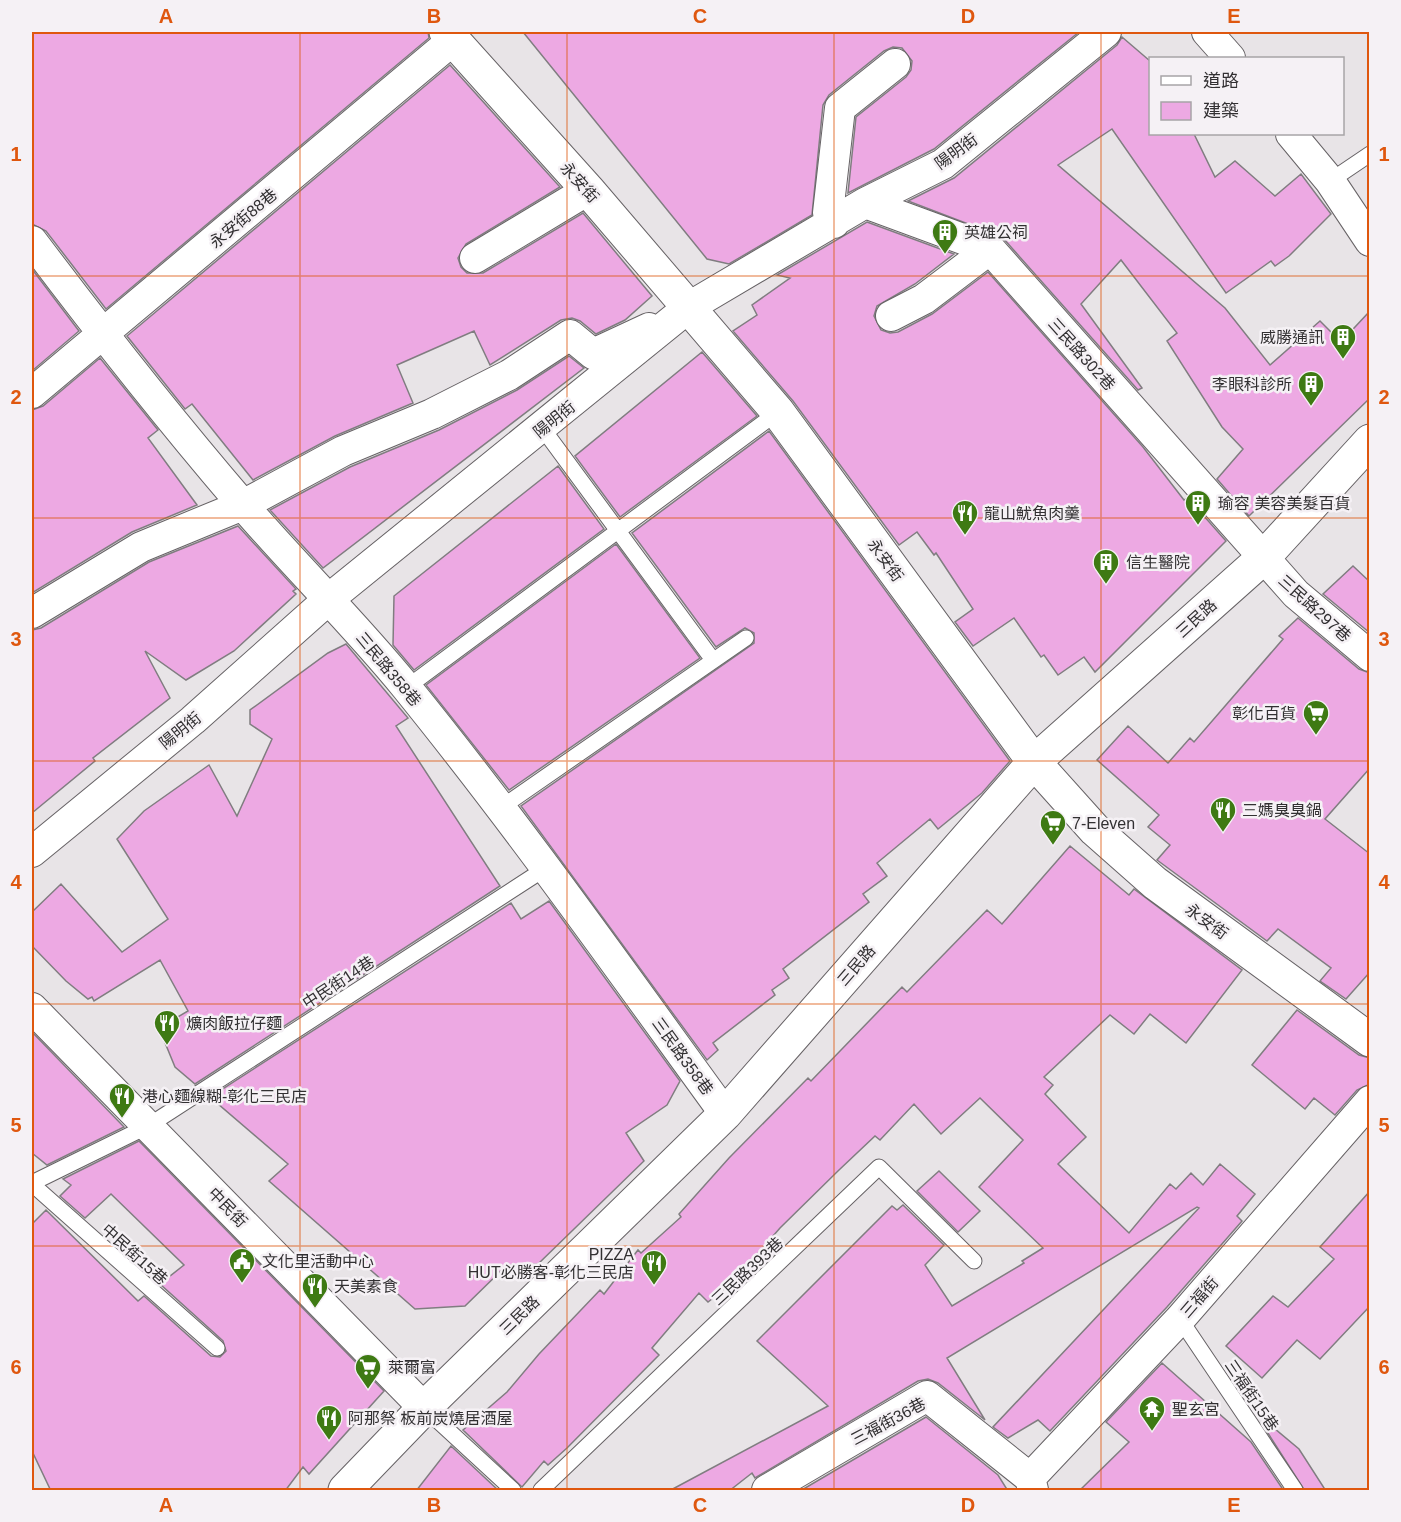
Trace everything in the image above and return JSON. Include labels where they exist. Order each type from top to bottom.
[{"type":"street","name":"陽明街","points":[[32,852],[193,720],[330,598],[543,429],[688,309],[865,203],[943,164],[1106,32]]},
{"type":"street","points":[[1208,32],[1229,57]]},
{"type":"street","name":"永安街","points":[[449,36],[588,190],[778,412],[1034,762],[1095,831],[1155,883],[1370,1040]]},
{"type":"street","name":"永安街88巷","points":[[32,393],[104,335],[449,36]]},
{"type":"street","points":[[834,223],[828,213],[840,108],[896,64]]},
{"type":"street","points":[[1292,135],[1330,181],[1370,242]]},
{"type":"street","points":[[475,258],[588,190]]},
{"type":"street","name":"三民路302巷","points":[[865,203],[990,249],[1263,558]]},
{"type":"street","name":"三民路358巷","points":[[32,242],[104,335],[243,505],[330,598],[406,688],[546,868],[725,1114]]},
{"type":"street","points":[[891,316],[924,298],[990,249]]},
{"type":"street","points":[[32,613],[141,547],[243,505],[343,451],[432,414],[509,375],[570,335],[593,354],[688,309]]},
{"type":"street","name":"三民路","points":[[345,1491],[424,1408],[725,1114],[1034,762],[1263,558],[1370,441]]},
{"type":"street","name":"三民路297巷","points":[[1263,558],[1296,594],[1370,656]]},
{"type":"street","name":"中民街","points":[[32,1008],[424,1408]]},
{"type":"street","name":"三福街","points":[[1031,1484],[1180,1319],[1370,1101]]},
{"type":"street","name":"三福街36巷","points":[[767,1491],[927,1396],[1031,1484]]},
{"type":"lane","points":[[1330,181],[1370,154]]},
{"type":"lane","points":[[406,688],[778,412]]},
{"type":"lane","points":[[543,429],[713,660]]},
{"type":"lane","points":[[499,809],[746,638]]},
{"type":"lane","name":"中民街14巷","points":[[148,1126],[546,868]]},
{"type":"lane","name":"中民街15巷","points":[[148,1126],[32,1184],[217,1348]]},
{"type":"lane","name":"三民路393巷","points":[[541,1491],[879,1167],[974,1261]]},
{"type":"lane","name":"三福街15巷","points":[[1180,1319],[1295,1491]]},
{"type":"lane","points":[[424,1408],[513,1491]]},
{"type":"building","points":[[32,32],[428,32],[429,38],[106,309],[46,231],[32,224]]},
{"type":"building","points":[[523,32],[1079,32],[934,149],[848,193],[856,117],[906,77],[911,70],[912,61],[902,48],[893,47],[884,51],[829,95],[823,105],[812,215],[729,264],[707,259]]},
{"type":"building","points":[[1122,37],[1149,60],[1149,135],[1194,135],[1215,177],[1235,161],[1275,196],[1301,174],[1331,214],[1289,256],[1275,266],[1271,261],[1226,293],[1112,129],[1058,165],[1225,308],[1270,365],[1320,321],[1341,342],[1370,311],[1370,398],[1249,516],[1217,479],[1243,449],[1222,427],[1167,341],[1177,333],[1121,260],[1081,304],[1142,388],[1138,390],[1002,237],[908,201],[954,178],[1117,45]]},
{"type":"building","points":[[450,65],[560,187],[466,244],[458,258],[461,267],[467,273],[483,273],[583,213],[652,296],[625,320],[596,334],[580,321],[572,318],[561,320],[490,365],[474,331],[397,365],[413,403],[335,436],[253,480],[192,404],[185,409],[127,336]]},
{"type":"building","points":[[867,222],[954,254],[915,284],[877,306],[874,316],[881,330],[890,333],[898,332],[932,314],[988,272],[1143,447],[1184,500],[1188,498],[1226,541],[1095,672],[1084,657],[1058,675],[1044,655],[1041,657],[1014,618],[973,646],[955,622],[973,609],[936,553],[934,555],[917,532],[899,545],[793,401],[733,331],[757,315],[752,305],[790,278],[777,275]]},
{"type":"building","points":[[32,269],[79,331],[32,371]]},
{"type":"building","points":[[702,352],[757,416],[620,517],[575,456]]},
{"type":"building","points":[[569,356],[584,368],[323,568],[270,510],[350,467],[439,430],[517,390]]},
{"type":"building","points":[[100,358],[158,430],[148,438],[197,505],[132,532],[32,593],[32,410],[43,406]]},
{"type":"building","points":[[769,431],[1010,761],[982,793],[938,829],[930,819],[877,863],[887,876],[863,894],[869,902],[783,969],[789,978],[772,990],[775,995],[713,1043],[718,1050],[707,1060],[521,806],[754,643],[754,633],[745,628],[716,647],[632,533]]},
{"type":"building","points":[[558,466],[604,529],[414,670],[393,645],[394,596]]},
{"type":"building","points":[[238,526],[296,589],[293,591],[296,594],[234,651],[186,680],[145,651],[170,698],[93,758],[95,761],[32,813],[32,630],[41,628],[149,562]]},
{"type":"building","points":[[616,544],[700,658],[509,790],[426,685]]},
{"type":"building","points":[[1353,566],[1370,582],[1370,633],[1323,594]]},
{"type":"building","points":[[1298,618],[1359,669],[1370,673],[1370,768],[1325,819],[1370,854],[1370,972],[1346,999],[1320,981],[1331,968],[1278,929],[1267,941],[1157,860],[1170,845],[1148,827],[1159,815],[1097,760],[1128,726],[1168,763],[1190,738],[1194,742],[1283,639],[1279,636]]},
{"type":"building","points":[[346,644],[408,718],[396,726],[500,886],[195,1084],[175,1067],[159,1028],[188,1011],[160,960],[94,1001],[92,997],[88,999],[66,981],[32,946],[32,912],[61,884],[122,952],[168,919],[117,839],[144,811],[209,765],[237,816],[272,739],[250,724],[250,710],[328,653]]},
{"type":"building","points":[[1070,846],[1129,895],[1134,889],[1242,970],[1186,1043],[1150,1014],[1134,1034],[1110,1015],[1044,1077],[1053,1085],[1045,1094],[1086,1137],[1058,1164],[1129,1233],[1170,1184],[1176,1189],[1191,1173],[1203,1185],[1220,1164],[1255,1194],[1237,1216],[1242,1221],[1167,1307],[1050,1431],[1038,1420],[1008,1438],[993,1427],[1199,1208],[1197,1207],[947,1358],[985,1420],[938,1383],[928,1379],[918,1381],[755,1478],[752,1473],[729,1491],[669,1491],[828,1406],[757,1341],[892,1206],[897,1210],[903,1205],[944,1245],[925,1265],[952,1306],[1024,1263],[1022,1261],[1043,1248],[979,1187],[1023,1140],[980,1098],[941,1134],[914,1104],[880,1140],[875,1136],[780,1228],[732,1283],[708,1302],[699,1293],[652,1348],[659,1355],[567,1448],[548,1465],[544,1461],[522,1487],[463,1430],[507,1392],[539,1354],[600,1290],[604,1294],[638,1250],[641,1253],[681,1217],[679,1214],[729,1158],[808,1078],[811,1081],[902,987],[907,992],[987,910],[1002,924]]},
{"type":"building","points":[[549,901],[680,1081],[667,1105],[626,1133],[644,1161],[538,1264],[507,1265],[465,1306],[415,1309],[269,1181],[288,1164],[210,1097],[511,903],[521,919]]},
{"type":"building","points":[[1297,1010],[1359,1055],[1370,1058],[1370,1084],[1357,1090],[1335,1115],[1314,1098],[1305,1109],[1252,1065]]},
{"type":"building","points":[[32,1032],[124,1127],[47,1165],[32,1153]]},
{"type":"building","points":[[139,1141],[384,1391],[309,1474],[303,1467],[285,1491],[51,1491],[32,1451],[32,1224],[46,1210],[138,1301],[144,1296],[211,1356],[220,1357],[226,1351],[223,1341],[160,1284],[184,1265],[111,1194],[85,1218],[60,1196],[71,1185],[63,1179]]},
{"type":"building","points":[[939,1171],[980,1211],[958,1232],[917,1191]]},
{"type":"building","points":[[1370,1191],[1370,1306],[1320,1359],[1297,1340],[1262,1378],[1226,1346],[1273,1296],[1288,1307],[1334,1259],[1320,1247]]},
{"type":"building","points":[[1162,1363],[1251,1442],[1284,1491],[1079,1491],[1129,1442],[1106,1422]]},
{"type":"building","points":[[926,1417],[998,1475],[1008,1491],[800,1491]]},
{"type":"building","points":[[1268,1423],[1299,1449],[1326,1491],[1305,1491],[1264,1427]]},
{"type":"building","points":[[451,1446],[499,1491],[416,1491]]},
{"type":"place","name":"英雄公祠","points":[[945,255]]},
{"type":"place","name":"威勝通訊","points":[[1343,360]]},
{"type":"place","name":"李眼科診所","points":[[1311,407]]},
{"type":"place","name":"瑜容 美容美髮百貨","points":[[1198,526]]},
{"type":"place","name":"龍山魷魚肉羹","points":[[965,536]]},
{"type":"place","name":"信生醫院","points":[[1106,585]]},
{"type":"place","name":"彰化百貨","points":[[1316,736]]},
{"type":"place","name":"三媽臭臭鍋","points":[[1223,833]]},
{"type":"place","name":"7-Eleven","points":[[1053,846]]},
{"type":"place","name":"爌肉飯拉仔麵","points":[[167,1046]]},
{"type":"place","name":"港心麵線糊-彰化三民店","points":[[122,1119]]},
{"type":"place","name":"文化里活動中心","points":[[242,1284]]},
{"type":"place","name":"PIZZA HUT必勝客-彰化三民店","points":[[654,1286]]},
{"type":"place","name":"天美素食","points":[[315,1309]]},
{"type":"place","name":"萊爾富","points":[[368,1390]]},
{"type":"place","name":"聖玄宮","points":[[1152,1432]]},
{"type":"place","name":"阿那祭 板前炭燒居酒屋","points":[[329,1441]]}]
